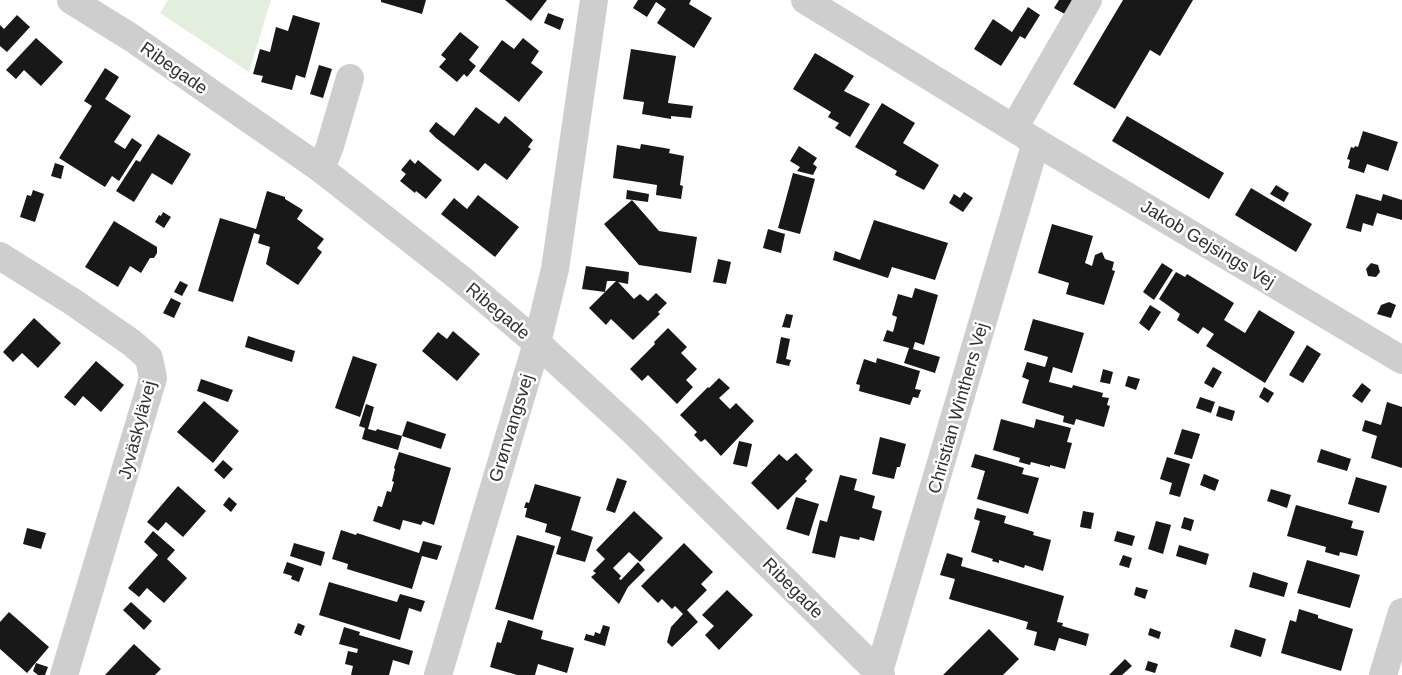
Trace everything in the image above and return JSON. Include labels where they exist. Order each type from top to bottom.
[{"type":"street","name":"Ribegade","points":[[71,0],[132,38],[321,170],[461,279],[537,343],[634,432],[880,674]]},
{"type":"street","name":"Grønvangsvej","points":[[438,675],[537,343],[555,269],[594,0]]},
{"type":"street","name":"Jakob Gejsings Vej","points":[[805,0],[1025,135],[1402,360]]},
{"type":"street","points":[[1025,135],[1088,0]]},
{"type":"street","points":[[321,170],[350,78]]},
{"type":"street","name":"Christian Winthers Vej","points":[[880,674],[1025,135]]},
{"type":"street","name":"Jyväskylävej","points":[[0,256],[73,302],[132,343],[149,358],[153,378],[64,675]]},
{"type":"street","points":[[1383,675],[1402,612]]},
{"type":"green space","points":[[168,0],[271,0],[249,72],[160,13]]},
{"type":"building","points":[[381,0],[426,0],[422,14],[381,2]]},
{"type":"building","points":[[505,0],[547,0],[531,21]]},
{"type":"building","points":[[638,0],[691,0],[689,4],[712,18],[694,48],[657,23],[666,9],[656,2],[647,17],[633,8]]},
{"type":"building","points":[[1059,0],[1080,0],[1070,17],[1054,8]]},
{"type":"building","points":[[1123,0],[1193,0],[1160,56],[1150,50],[1115,109],[1073,84]]},
{"type":"building","points":[[1028,7],[1040,15],[1025,39],[1020,36],[1001,66],[974,49],[993,19],[1012,32]]},
{"type":"building","points":[[548,13],[564,19],[560,30],[544,23]]},
{"type":"building","points":[[17,15],[30,27],[7,52],[0,46],[0,25],[4,29]]},
{"type":"building","points":[[293,15],[320,23],[305,78],[296,75],[292,90],[261,82],[263,76],[253,74],[260,49],[270,52],[276,27],[288,31]]},
{"type":"building","points":[[460,32],[479,47],[469,60],[476,66],[467,77],[464,74],[457,82],[439,67],[446,59],[441,55]]},
{"type":"building","points":[[36,38],[63,62],[41,86],[24,70],[16,79],[6,70]]},
{"type":"building","points":[[523,38],[539,51],[531,63],[543,72],[519,102],[479,71],[502,40],[514,49]]},
{"type":"building","points":[[631,49],[676,56],[668,103],[693,106],[691,118],[671,116],[671,119],[642,114],[644,102],[623,99]]},
{"type":"building","points":[[815,53],[854,76],[844,91],[870,104],[850,137],[835,128],[839,123],[828,117],[831,112],[793,89]]},
{"type":"building","points":[[319,65],[332,69],[323,98],[310,94]]},
{"type":"building","points":[[105,68],[119,77],[105,99],[131,116],[114,142],[125,149],[132,138],[142,145],[119,181],[112,176],[105,187],[59,158],[92,106],[84,101]]},
{"type":"building","points":[[882,103],[915,123],[903,143],[939,165],[924,190],[895,175],[897,171],[855,147]]},
{"type":"building","points":[[476,107],[499,124],[505,116],[533,140],[528,147],[531,149],[507,180],[485,163],[478,171],[429,131],[436,122],[454,136]]},
{"type":"building","points":[[1127,116],[1224,173],[1209,199],[1112,141]]},
{"type":"building","points":[[1363,131],[1398,142],[1388,171],[1367,164],[1364,173],[1348,168],[1350,160],[1347,159],[1351,147],[1358,147]]},
{"type":"building","points":[[158,134],[191,154],[172,185],[152,173],[134,202],[116,191],[136,160],[140,162]]},
{"type":"building","points":[[641,144],[670,149],[669,153],[684,156],[680,185],[683,186],[681,199],[656,195],[657,185],[613,178],[617,145],[640,149]]},
{"type":"building","points":[[799,146],[817,158],[813,164],[817,167],[813,175],[797,171],[800,167],[790,161]]},
{"type":"building","points":[[410,159],[415,164],[418,160],[442,180],[426,199],[400,181],[406,174],[401,170]]},
{"type":"building","points":[[55,163],[64,166],[61,179],[51,176]]},
{"type":"building","points":[[793,173],[815,179],[800,234],[778,228]]},
{"type":"building","points":[[1276,185],[1289,193],[1284,202],[1270,194]]},
{"type":"building","points":[[1251,188],[1312,224],[1296,252],[1235,215]]},
{"type":"building","points":[[33,190],[44,194],[35,222],[20,217],[27,195],[31,196]]},
{"type":"building","points":[[627,190],[649,194],[648,202],[626,199]]},
{"type":"building","points":[[267,191],[285,197],[285,199],[303,210],[297,219],[324,239],[317,248],[322,252],[298,285],[266,264],[270,247],[258,243],[260,235],[254,233],[233,302],[198,291],[220,218],[256,229]]},
{"type":"building","points":[[964,192],[973,198],[963,212],[949,203],[954,194],[960,198]]},
{"type":"building","points":[[1356,194],[1381,201],[1383,194],[1402,200],[1402,220],[1377,213],[1373,226],[1363,223],[1361,232],[1346,228]]},
{"type":"building","points":[[478,195],[519,227],[495,257],[441,214],[454,198],[467,209]]},
{"type":"building","points":[[632,200],[659,231],[697,237],[691,273],[639,265],[604,224]]},
{"type":"building","points":[[163,212],[171,217],[164,228],[155,222]]},
{"type":"building","points":[[874,220],[948,243],[935,280],[892,267],[888,278],[833,260],[835,251],[860,260]]},
{"type":"building","points":[[114,221],[157,247],[157,253],[154,258],[150,258],[141,273],[130,266],[118,287],[85,267]]},
{"type":"building","points":[[1052,224],[1093,236],[1085,263],[1092,266],[1095,255],[1102,252],[1105,259],[1114,262],[1112,270],[1115,271],[1104,305],[1066,294],[1069,283],[1038,273]]},
{"type":"building","points":[[768,229],[785,234],[781,253],[763,248]]},
{"type":"building","points":[[718,259],[731,262],[726,284],[713,282]]},
{"type":"building","points":[[1162,263],[1173,270],[1154,300],[1143,292]]},
{"type":"building","points":[[1371,263],[1378,265],[1380,272],[1376,277],[1368,276],[1366,269]]},
{"type":"building","points":[[586,266],[629,272],[628,284],[618,282],[634,299],[640,294],[648,301],[656,293],[667,303],[658,312],[660,314],[633,340],[611,319],[606,325],[589,308],[605,292],[582,289]],"holes":[[[607,281],[616,281],[605,292]]]},
{"type":"building","points":[[1176,272],[1185,277],[1187,274],[1234,303],[1224,320],[1245,333],[1259,310],[1295,332],[1265,383],[1206,346],[1214,334],[1203,327],[1198,334],[1177,320],[1180,314],[1159,299]]},
{"type":"building","points":[[180,281],[188,285],[182,296],[174,292]]},
{"type":"building","points":[[915,288],[938,295],[924,345],[915,342],[913,349],[940,357],[935,373],[904,363],[909,348],[883,341],[887,330],[893,332],[897,317],[892,315],[898,294],[912,298]]},
{"type":"building","points":[[171,298],[181,303],[174,318],[163,313]]},
{"type":"building","points":[[1389,302],[1396,305],[1391,318],[1377,314],[1381,305]]},
{"type":"building","points":[[1150,305],[1161,312],[1149,331],[1139,323]]},
{"type":"building","points":[[786,314],[793,315],[790,328],[782,327]]},
{"type":"building","points":[[34,318],[61,343],[38,368],[22,353],[13,362],[3,352]]},
{"type":"building","points":[[1033,319],[1084,333],[1072,373],[1053,367],[1049,382],[1072,388],[1073,385],[1103,393],[1102,397],[1109,398],[1107,405],[1110,406],[1104,427],[1076,419],[1074,425],[1063,422],[1064,416],[1022,403],[1029,380],[1022,377],[1027,362],[1045,367],[1048,357],[1024,350]]},
{"type":"building","points":[[668,328],[687,347],[681,353],[697,369],[686,380],[693,387],[677,404],[648,375],[642,381],[630,369]]},
{"type":"building","points":[[453,331],[480,354],[457,381],[422,351],[438,332],[447,339]]},
{"type":"building","points":[[248,336],[295,351],[292,362],[245,347]]},
{"type":"building","points":[[781,337],[790,339],[786,359],[791,360],[789,366],[776,363]]},
{"type":"building","points":[[1307,345],[1321,354],[1303,383],[1289,375]]},
{"type":"building","points":[[353,356],[377,364],[360,417],[335,408]]},
{"type":"building","points":[[877,358],[920,371],[915,389],[921,390],[918,398],[913,397],[910,405],[859,391],[860,385],[856,384],[864,359],[876,363]]},
{"type":"building","points":[[96,361],[124,385],[101,412],[83,396],[75,406],[64,397]]},
{"type":"building","points":[[1213,367],[1222,372],[1213,388],[1204,383]]},
{"type":"building","points":[[1103,369],[1113,372],[1110,384],[1100,382]]},
{"type":"building","points":[[1128,376],[1140,379],[1136,390],[1125,386]]},
{"type":"building","points":[[719,378],[730,388],[719,398],[730,409],[736,403],[754,421],[721,456],[705,439],[701,442],[694,435],[697,432],[680,415]]},
{"type":"building","points":[[201,379],[233,390],[228,402],[197,391]]},
{"type":"building","points":[[1362,383],[1371,390],[1362,403],[1352,396]]},
{"type":"building","points":[[1264,387],[1274,393],[1268,403],[1259,397]]},
{"type":"building","points":[[1200,397],[1215,402],[1211,413],[1196,408]]},
{"type":"building","points":[[204,401],[239,431],[213,463],[177,432]]},
{"type":"building","points":[[1387,402],[1402,407],[1402,468],[1371,458],[1377,436],[1362,431],[1365,420],[1381,425]]},
{"type":"building","points":[[366,404],[374,407],[368,429],[376,431],[377,429],[402,436],[398,450],[362,439],[365,428],[359,426]]},
{"type":"building","points":[[1219,406],[1235,411],[1232,421],[1216,416]]},
{"type":"building","points":[[1001,419],[1034,428],[1036,419],[1071,428],[1067,442],[1072,443],[1065,469],[1031,462],[1030,465],[1019,462],[1020,458],[993,450]]},
{"type":"building","points":[[407,421],[446,434],[441,449],[402,436]]},
{"type":"building","points":[[1182,429],[1200,434],[1192,459],[1174,454]]},
{"type":"building","points":[[880,437],[906,444],[900,467],[897,467],[894,479],[872,474]]},
{"type":"building","points":[[739,441],[752,444],[747,467],[733,464]]},
{"type":"building","points":[[1321,449],[1351,459],[1347,471],[1317,462]]},
{"type":"building","points":[[399,452],[451,468],[434,525],[423,521],[421,525],[403,520],[400,530],[373,521],[378,506],[382,507],[387,491],[391,492],[394,482],[392,481],[394,468]]},
{"type":"building","points":[[796,453],[813,470],[805,479],[807,481],[778,510],[751,483],[779,454],[787,461]]},
{"type":"building","points":[[975,454],[1024,468],[1022,474],[1039,478],[1028,514],[977,499],[985,471],[971,467]]},
{"type":"building","points":[[1167,457],[1190,464],[1180,497],[1169,494],[1172,483],[1160,479]]},
{"type":"building","points":[[223,460],[233,469],[224,479],[214,470]]},
{"type":"building","points":[[1204,474],[1219,480],[1215,491],[1200,485]]},
{"type":"building","points":[[840,475],[857,479],[854,490],[875,496],[872,508],[882,511],[874,541],[860,537],[859,540],[840,536],[835,558],[812,553],[820,520],[827,522]]},
{"type":"building","points":[[1356,477],[1387,486],[1379,513],[1348,504]]},
{"type":"building","points":[[617,478],[627,481],[615,513],[606,510]]},
{"type":"building","points":[[535,484],[581,497],[571,530],[593,537],[585,562],[556,554],[561,537],[545,532],[547,524],[525,517],[527,508],[524,508],[526,502],[529,503]]},
{"type":"building","points":[[178,486],[206,511],[183,537],[166,522],[158,531],[147,522]]},
{"type":"building","points":[[1271,489],[1291,495],[1287,508],[1267,501]]},
{"type":"building","points":[[229,497],[237,504],[231,512],[223,505]]},
{"type":"building","points":[[796,497],[819,504],[809,536],[786,529]]},
{"type":"building","points":[[1296,505],[1353,521],[1351,528],[1364,531],[1357,556],[1340,552],[1339,556],[1325,552],[1326,547],[1287,536]]},
{"type":"building","points":[[977,508],[1006,516],[1004,523],[1034,532],[1033,535],[1051,540],[1043,571],[1025,565],[1024,568],[999,560],[999,563],[992,561],[993,559],[971,552],[980,521],[974,519]]},
{"type":"building","points":[[634,511],[663,538],[640,562],[629,552],[613,568],[621,576],[619,579],[621,580],[638,562],[645,570],[628,587],[619,604],[591,577],[596,573],[593,571],[605,559],[596,550]]},
{"type":"building","points":[[1083,511],[1094,513],[1091,529],[1080,527]]},
{"type":"building","points":[[1184,517],[1194,520],[1191,531],[1181,528]]},
{"type":"building","points":[[1156,521],[1171,525],[1163,554],[1148,549]]},
{"type":"building","points":[[27,528],[46,533],[41,549],[23,544]]},
{"type":"building","points":[[341,530],[356,535],[357,533],[419,553],[423,541],[442,546],[437,560],[422,556],[412,589],[347,569],[348,564],[332,559]]},
{"type":"building","points":[[153,531],[175,550],[167,559],[187,578],[164,603],[147,588],[139,597],[128,588],[158,555],[144,542]]},
{"type":"building","points":[[1117,531],[1135,536],[1132,546],[1114,541]]},
{"type":"building","points":[[517,535],[555,546],[533,620],[495,609]]},
{"type":"building","points":[[294,543],[325,552],[321,566],[290,556]]},
{"type":"building","points":[[684,543],[713,572],[701,584],[707,590],[687,610],[698,622],[672,647],[667,642],[671,627],[683,614],[675,606],[672,609],[662,599],[658,603],[641,586]]},
{"type":"building","points":[[1179,545],[1209,554],[1206,565],[1176,556]]},
{"type":"building","points":[[947,553],[963,558],[961,566],[1064,596],[1057,622],[1063,623],[1062,626],[1089,634],[1086,646],[1059,638],[1055,651],[1034,645],[1037,632],[1026,629],[1028,622],[949,599],[955,579],[940,575]]},
{"type":"building","points":[[1123,555],[1132,558],[1129,568],[1119,565]]},
{"type":"building","points":[[1307,560],[1360,575],[1350,608],[1297,593]]},
{"type":"building","points":[[287,562],[304,568],[299,582],[291,579],[292,576],[283,573]]},
{"type":"building","points":[[1253,572],[1288,583],[1284,597],[1249,587]]},
{"type":"building","points":[[329,582],[397,602],[400,594],[425,601],[421,612],[409,608],[400,640],[319,615]]},
{"type":"building","points":[[1136,587],[1148,590],[1145,599],[1134,595]]},
{"type":"building","points":[[727,590],[753,615],[719,650],[705,635],[714,626],[702,615]]},
{"type":"building","points":[[131,602],[152,621],[144,630],[123,610]]},
{"type":"building","points":[[1299,609],[1318,615],[1318,618],[1353,629],[1341,671],[1281,653],[1290,620],[1296,622]]},
{"type":"building","points":[[9,612],[49,647],[27,673],[0,649],[0,622]]},
{"type":"building","points":[[508,620],[543,631],[541,639],[574,648],[567,673],[538,664],[535,675],[517,675],[490,667],[497,642],[501,643]]},
{"type":"building","points":[[298,623],[305,626],[301,636],[294,633]]},
{"type":"building","points":[[603,625],[610,627],[605,646],[584,640],[586,634],[594,636],[595,632],[600,634]]},
{"type":"building","points":[[344,627],[360,632],[359,635],[413,651],[409,665],[393,660],[389,675],[351,675],[353,666],[345,664],[348,651],[357,653],[358,649],[339,644]]},
{"type":"building","points":[[1150,628],[1161,632],[1159,639],[1148,635]]},
{"type":"building","points":[[989,629],[1019,659],[1003,675],[943,675]]},
{"type":"building","points":[[1235,629],[1266,639],[1261,657],[1230,647]]},
{"type":"building","points":[[134,644],[161,669],[155,675],[105,675]]},
{"type":"building","points":[[1125,659],[1132,666],[1122,675],[1109,675]]},
{"type":"building","points":[[1148,661],[1158,664],[1155,673],[1145,670]]},
{"type":"building","points":[[36,663],[48,667],[45,675],[38,675],[33,671]]}]
